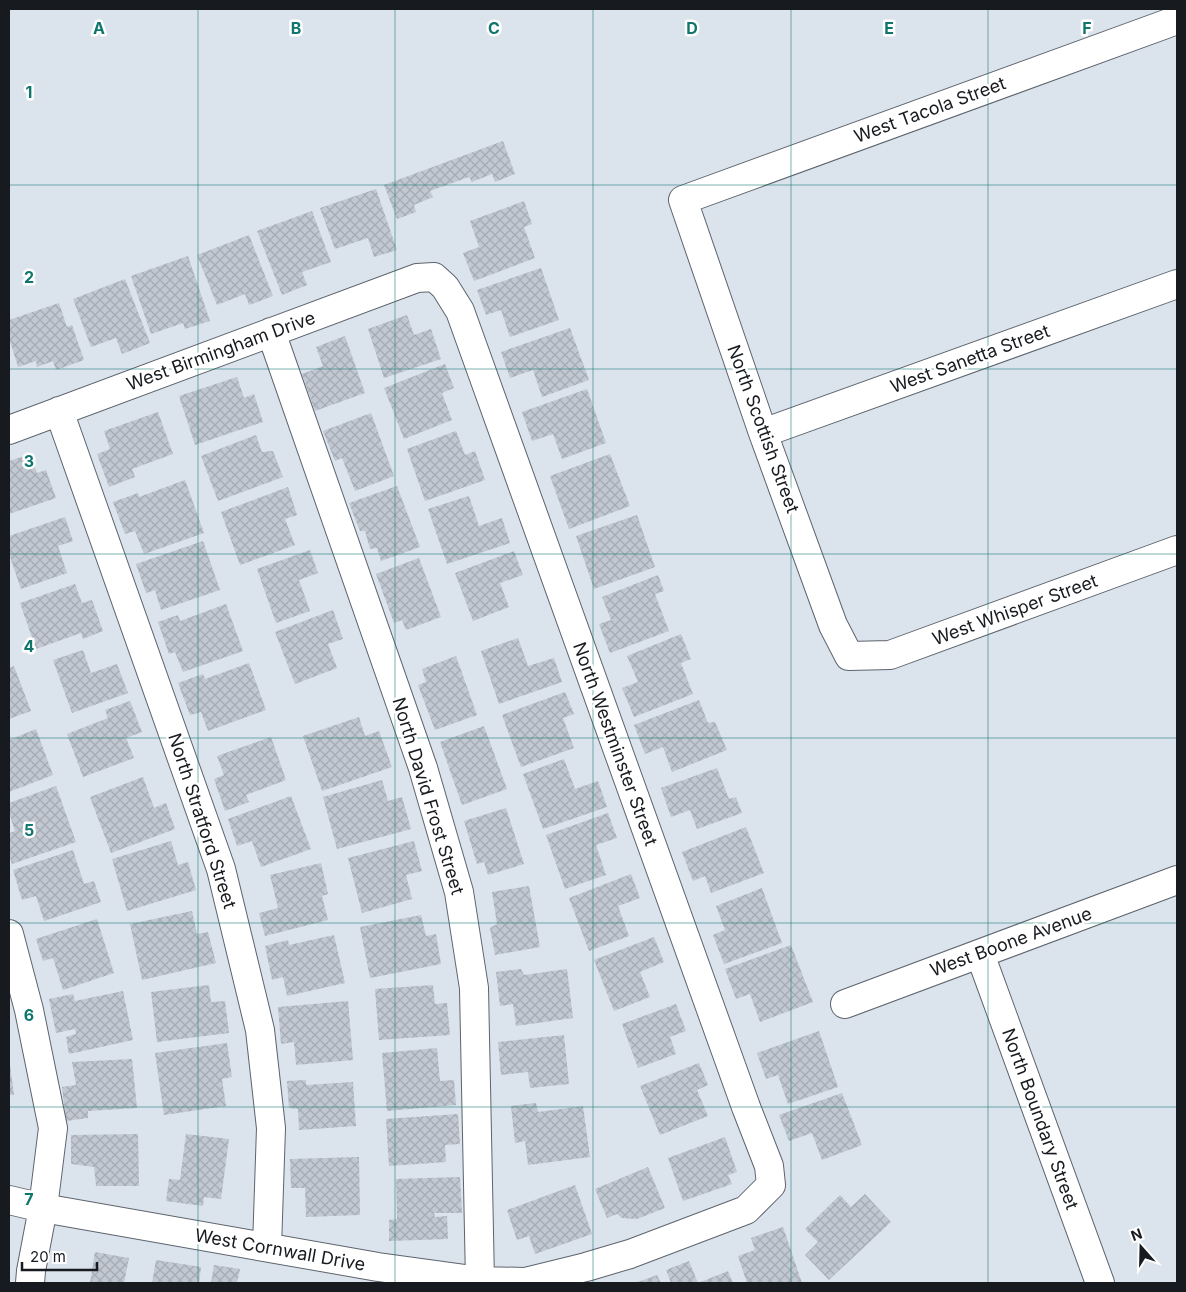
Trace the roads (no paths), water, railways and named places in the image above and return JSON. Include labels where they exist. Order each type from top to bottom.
[{"type":"street","name":"West Tacola Street","points":[[683,200],[1177,20]]},
{"type":"street","name":"North Scottish Street","points":[[683,200],[763,433],[833,625],[850,656]]},
{"type":"street","name":"West Birmingham Drive","points":[[9,430],[417,278],[434,277]]},
{"type":"street","name":"North Westminster Street","points":[[434,277],[445,286],[460,311],[746,1107],[769,1166],[771,1185],[746,1210]]},
{"type":"street","name":"West Sanetta Street","points":[[763,433],[1177,284]]},
{"type":"street","name":"North David Frost Street","points":[[271,332],[423,768],[459,892],[474,988],[480,1281]]},
{"type":"street","name":"North Stratford Street","points":[[59,411],[221,869],[260,1030],[271,1128],[267,1247]]},
{"type":"street","name":"West Whisper Street","points":[[850,656],[890,655],[1177,550]]},
{"type":"street","name":"West Boone Avenue","points":[[845,1004],[1177,880]]},
{"type":"street","points":[[9,934],[29,1010],[52,1128],[43,1208],[30,1271],[30,1283]]},
{"type":"street","name":"North Boundary Street","points":[[980,954],[1100,1283]]},
{"type":"street","name":"West Cornwall Drive","points":[[9,1200],[43,1208],[378,1267],[480,1281],[525,1282],[630,1254],[746,1210]]}]
